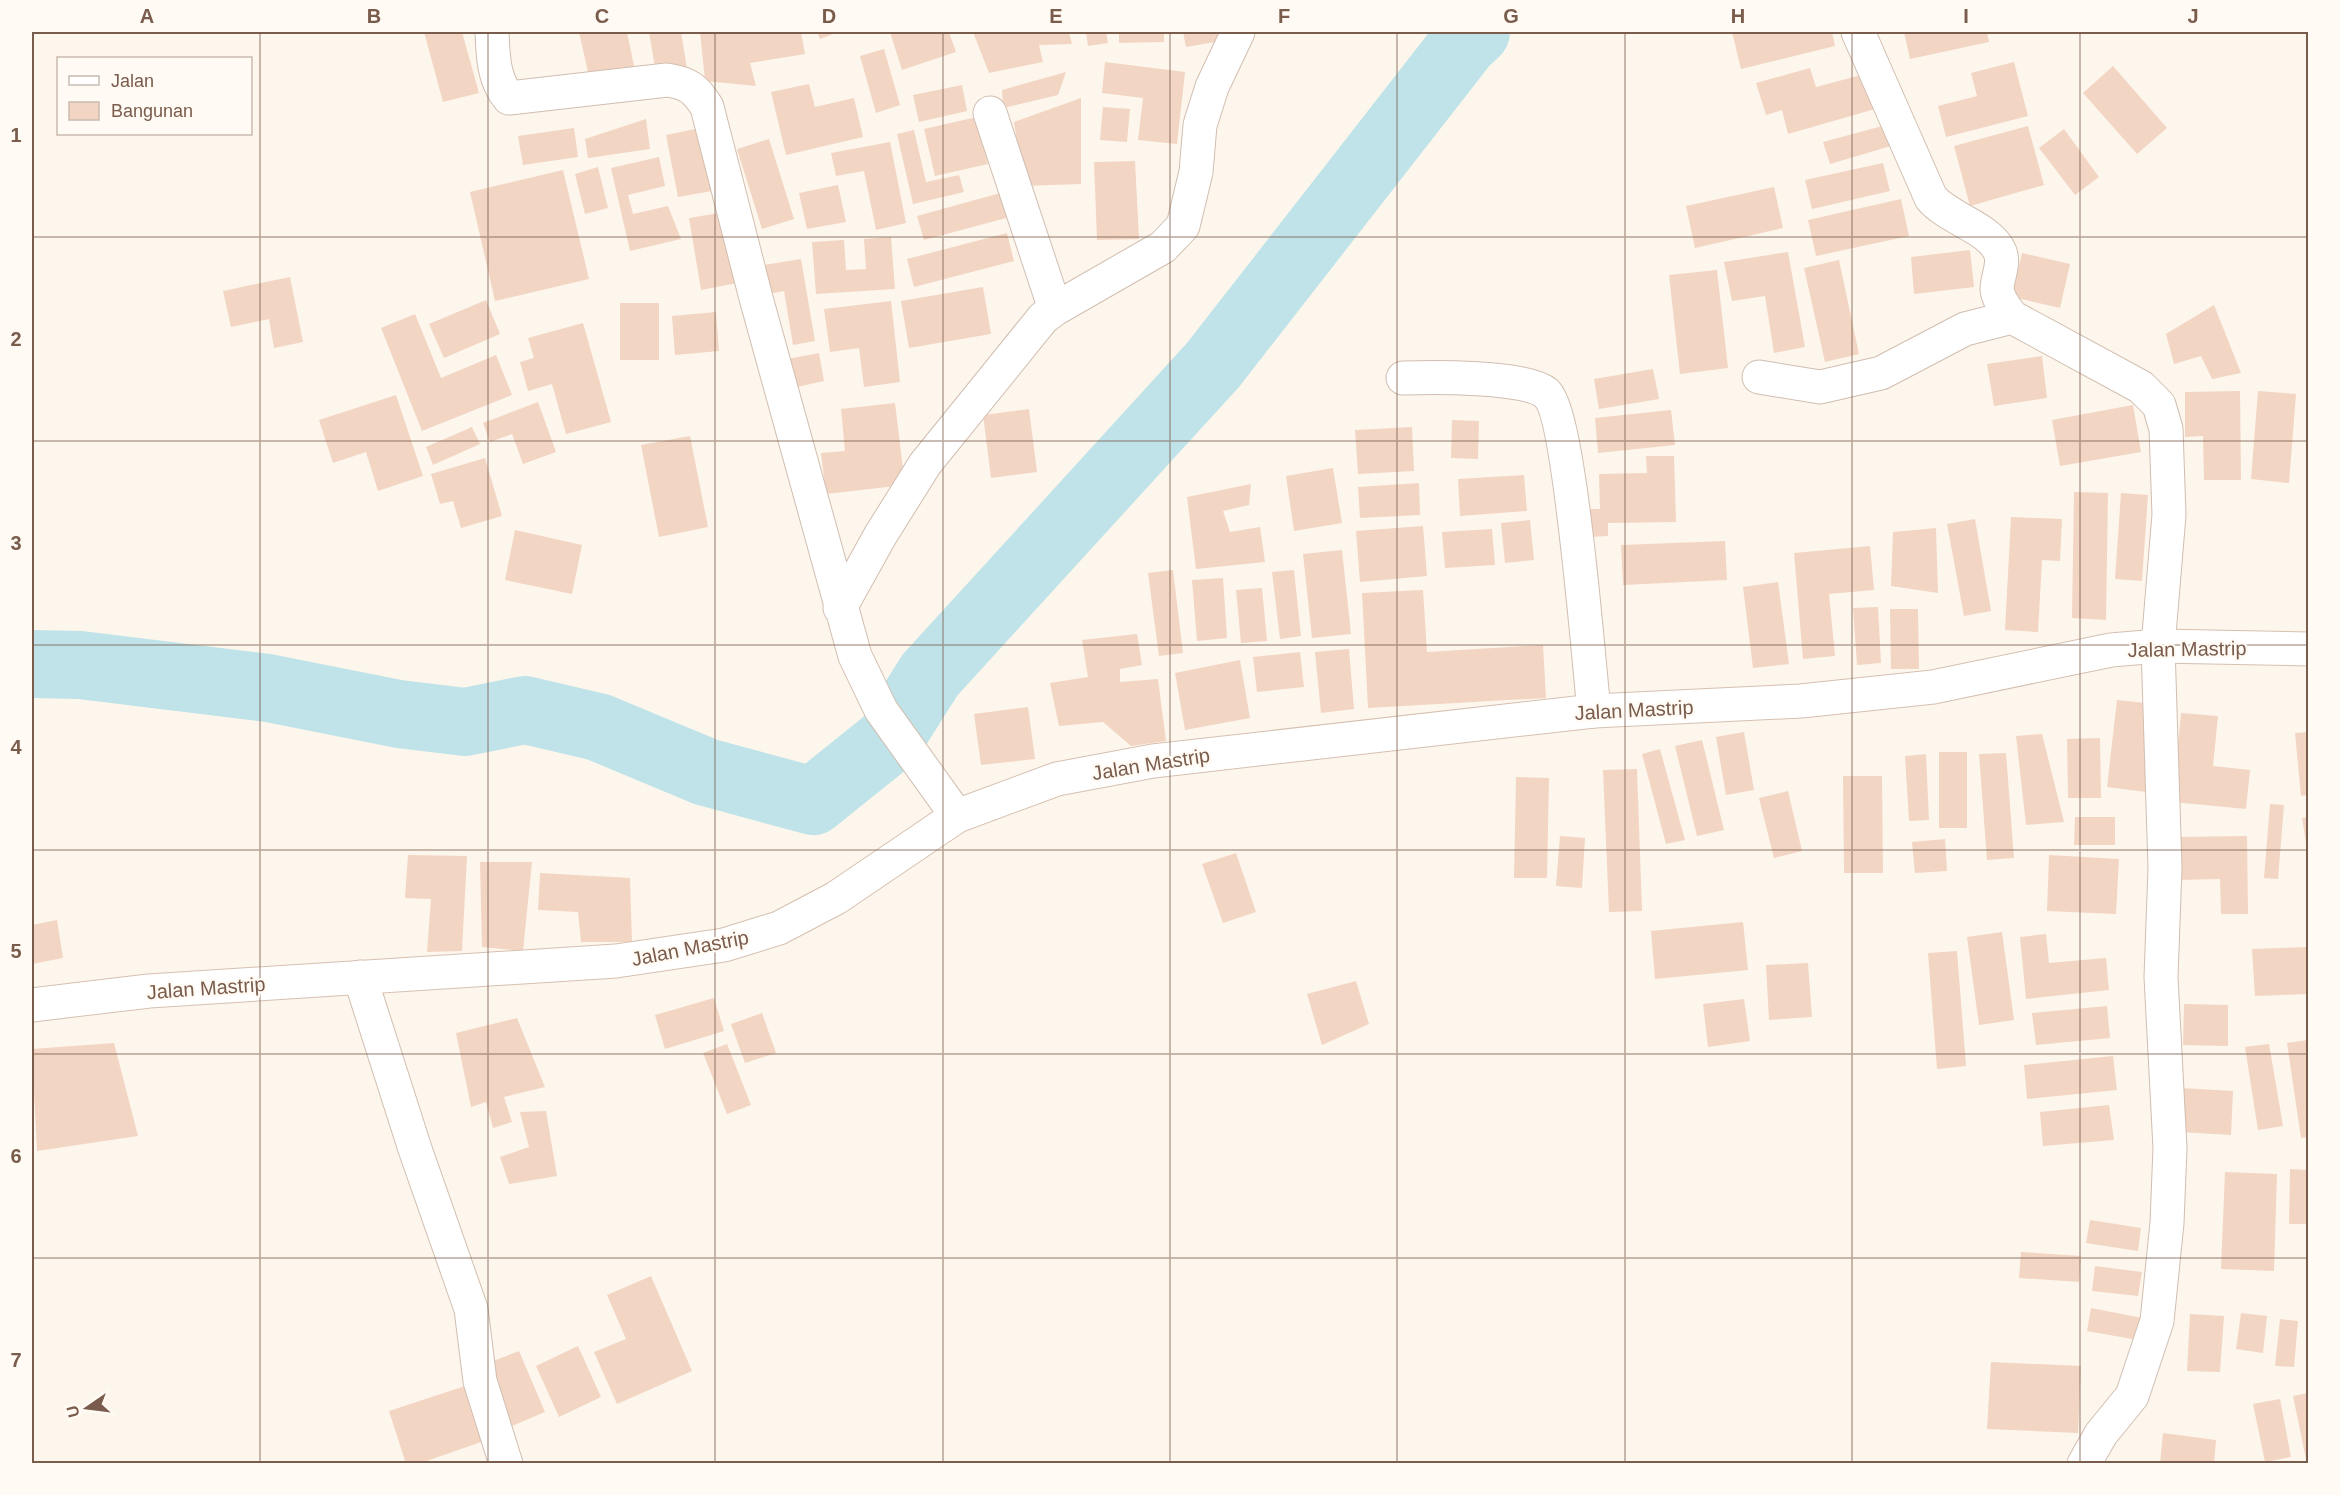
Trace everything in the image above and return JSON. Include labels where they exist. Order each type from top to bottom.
[{"type":"street","points":[[492,32],[493,61],[501,88],[509,98],[667,80],[686,83],[698,93],[707,107],[840,608],[855,656],[881,711],[957,816]]},
{"type":"street","points":[[840,608],[880,536],[926,464],[1043,318],[1154,252],[1183,226],[1196,172],[1200,125],[1212,87],[1238,32]]},
{"type":"street","points":[[1858,32],[1932,198],[1941,209],[1991,240],[2000,253],[2001,272],[1997,289],[2000,301],[2012,317],[2141,387],[2159,405],[2166,429],[2169,515],[2158,646],[2165,868],[2161,977],[2169,1136],[2167,1222],[2157,1321],[2132,1396],[2102,1434],[2084,1464]]},
{"type":"street","points":[[990,113],[1055,309]]},
{"type":"street","points":[[1759,377],[1820,387],[1881,373],[1965,329],[2012,317]]},
{"type":"street","points":[[1402,378],[1478,379],[1536,388],[1551,399],[1558,422],[1575,525],[1594,711]]},
{"type":"street","name":"Jalan Mastrip","points":[[32,1005],[149,991],[616,961],[723,945],[779,928],[836,898],[957,816],[1057,779],[1153,761],[1594,711],[1801,701],[1933,687],[2111,650],[2158,646],[2308,649]]},
{"type":"street","points":[[360,977],[415,1149],[471,1309],[480,1381],[506,1464]]},
{"type":"building","points":[[424,32],[462,32],[479,93],[443,102]]},
{"type":"building","points":[[579,32],[627,32],[635,71],[590,81]]},
{"type":"building","points":[[649,32],[681,32],[688,74],[657,79]]},
{"type":"building","points":[[700,32],[801,32],[805,54],[750,63],[756,86],[705,81]]},
{"type":"building","points":[[817,32],[838,32],[820,39]]},
{"type":"building","points":[[890,32],[949,32],[956,52],[902,70]]},
{"type":"building","points":[[973,32],[1069,32],[1072,44],[1039,45],[1043,62],[989,73]]},
{"type":"building","points":[[1086,32],[1106,32],[1108,43],[1088,46]]},
{"type":"building","points":[[1119,32],[1164,32],[1164,42],[1119,43]]},
{"type":"building","points":[[1183,32],[1225,32],[1226,40],[1186,47]]},
{"type":"building","points":[[1732,32],[1832,32],[1835,46],[1741,69]]},
{"type":"building","points":[[1904,32],[1987,32],[1989,42],[1910,59]]},
{"type":"building","points":[[884,49],[900,105],[876,113],[860,56]]},
{"type":"building","points":[[1105,62],[1185,72],[1177,144],[1138,140],[1143,98],[1102,93]]},
{"type":"building","points":[[2014,62],[2028,116],[1946,137],[1938,106],[1977,96],[1971,73]]},
{"type":"building","points":[[2113,66],[2167,128],[2137,154],[2083,93]]},
{"type":"building","points":[[1810,68],[1816,87],[1865,74],[1875,109],[1788,134],[1782,110],[1766,115],[1756,83]]},
{"type":"building","points":[[1066,72],[1058,95],[1003,108],[1002,90]]},
{"type":"building","points":[[809,84],[815,107],[854,98],[863,137],[786,155],[771,92]]},
{"type":"building","points":[[962,85],[967,111],[919,122],[913,95]]},
{"type":"building","points":[[1081,98],[1081,184],[1024,186],[1014,122]]},
{"type":"building","points":[[1103,107],[1130,109],[1127,142],[1100,140]]},
{"type":"building","points":[[977,117],[988,164],[935,176],[924,129]]},
{"type":"building","points":[[646,119],[650,149],[588,158],[585,139]]},
{"type":"building","points":[[1886,125],[1891,146],[1830,164],[1823,142]]},
{"type":"building","points":[[2028,126],[2044,185],[1970,206],[1954,146]]},
{"type":"building","points":[[574,128],[578,157],[523,165],[518,136]]},
{"type":"building","points":[[700,128],[712,191],[678,197],[666,135]]},
{"type":"building","points":[[2064,129],[2099,177],[2075,195],[2039,148]]},
{"type":"building","points":[[914,130],[926,182],[959,175],[964,192],[913,204],[897,134]]},
{"type":"building","points":[[769,139],[794,219],[762,229],[737,149]]},
{"type":"building","points":[[890,142],[906,223],[876,230],[864,171],[836,176],[831,153]]},
{"type":"building","points":[[659,157],[665,186],[628,195],[633,214],[668,206],[681,239],[630,251],[611,168]]},
{"type":"building","points":[[1135,161],[1139,239],[1097,240],[1094,162]]},
{"type":"building","points":[[1883,163],[1890,191],[1812,209],[1805,180]]},
{"type":"building","points":[[598,167],[608,208],[585,214],[575,174]]},
{"type":"building","points":[[563,170],[589,279],[495,301],[470,192]]},
{"type":"building","points":[[838,185],[846,222],[807,229],[799,193]]},
{"type":"building","points":[[1774,187],[1783,228],[1695,248],[1686,206]]},
{"type":"building","points":[[1004,192],[1010,217],[924,240],[917,216]]},
{"type":"building","points":[[1901,199],[1909,236],[1816,256],[1808,220]]},
{"type":"building","points":[[725,212],[738,283],[701,290],[689,218]]},
{"type":"building","points":[[1007,233],[1014,261],[914,287],[907,259]]},
{"type":"building","points":[[891,237],[895,289],[816,294],[812,242],[844,240],[846,270],[866,269],[864,239]]},
{"type":"building","points":[[1970,250],[1974,287],[1914,294],[1911,257]]},
{"type":"building","points":[[1788,252],[1805,347],[1774,353],[1765,296],[1732,301],[1724,262]]},
{"type":"building","points":[[2022,253],[2070,264],[2060,308],[2012,297]]},
{"type":"building","points":[[801,259],[815,341],[793,345],[784,291],[769,294],[764,265]]},
{"type":"building","points":[[1839,260],[1859,354],[1825,362],[1804,268]]},
{"type":"building","points":[[1717,270],[1728,368],[1680,374],[1669,275]]},
{"type":"building","points":[[290,277],[303,342],[274,348],[269,319],[231,327],[223,291]]},
{"type":"building","points":[[983,287],[991,334],[909,348],[901,301]]},
{"type":"building","points":[[486,300],[500,334],[444,358],[429,324]]},
{"type":"building","points":[[891,301],[900,382],[864,387],[859,348],[830,352],[824,309]]},
{"type":"building","points":[[620,303],[659,303],[659,360],[620,360]]},
{"type":"building","points":[[2214,305],[2241,373],[2212,379],[2201,356],[2174,364],[2166,334]]},
{"type":"building","points":[[716,312],[719,351],[675,355],[672,316]]},
{"type":"building","points":[[415,314],[441,378],[496,355],[512,395],[422,431],[381,328]]},
{"type":"building","points":[[583,323],[611,422],[566,434],[552,384],[528,391],[520,362],[534,358],[528,338]]},
{"type":"building","points":[[819,353],[824,381],[788,389],[782,360]]},
{"type":"building","points":[[2042,356],[2047,398],[1994,406],[1987,364]]},
{"type":"building","points":[[1653,369],[1659,399],[1599,409],[1594,379]]},
{"type":"building","points":[[2240,391],[2241,480],[2204,480],[2203,436],[2185,437],[2185,392]]},
{"type":"building","points":[[2258,391],[2296,394],[2289,483],[2251,479]]},
{"type":"building","points":[[396,395],[423,476],[378,491],[366,452],[333,463],[319,420]]},
{"type":"building","points":[[538,402],[556,452],[523,464],[512,434],[490,442],[483,423]]},
{"type":"building","points":[[895,403],[905,485],[826,494],[821,453],[845,451],[841,409]]},
{"type":"building","points":[[2133,405],[2141,452],[2060,466],[2052,420]]},
{"type":"building","points":[[1029,409],[1037,472],[991,478],[983,415]]},
{"type":"building","points":[[1671,410],[1675,445],[1598,453],[1595,418]]},
{"type":"building","points":[[1452,420],[1479,421],[1478,459],[1451,458]]},
{"type":"building","points":[[472,427],[480,444],[433,465],[426,447]]},
{"type":"building","points":[[1412,427],[1414,471],[1358,474],[1355,430]]},
{"type":"building","points":[[690,436],[708,527],[659,537],[641,445]]},
{"type":"building","points":[[1646,456],[1674,456],[1676,522],[1608,523],[1608,536],[1587,537],[1587,509],[1600,509],[1599,474],[1647,473]]},
{"type":"building","points":[[485,458],[502,516],[461,528],[453,501],[440,504],[431,474]]},
{"type":"building","points":[[1333,468],[1342,523],[1294,531],[1286,476]]},
{"type":"building","points":[[1524,475],[1527,511],[1460,516],[1458,479]]},
{"type":"building","points":[[1419,483],[1420,515],[1360,518],[1358,487]]},
{"type":"building","points":[[1251,484],[1249,505],[1223,511],[1230,532],[1260,527],[1265,562],[1196,569],[1187,497]]},
{"type":"building","points":[[2074,492],[2108,493],[2106,620],[2072,618]]},
{"type":"building","points":[[2121,493],[2148,495],[2142,581],[2115,579]]},
{"type":"building","points":[[2011,517],[2062,519],[2060,561],[2042,560],[2038,632],[2005,630]]},
{"type":"building","points":[[1975,519],[1991,611],[1964,616],[1947,524]]},
{"type":"building","points":[[1530,520],[1534,560],[1505,563],[1501,523]]},
{"type":"building","points":[[1423,526],[1427,576],[1360,582],[1356,531]]},
{"type":"building","points":[[1936,528],[1938,593],[1891,586],[1893,532]]},
{"type":"building","points":[[1492,529],[1495,565],[1445,568],[1442,532]]},
{"type":"building","points":[[515,530],[582,545],[572,594],[505,580]]},
{"type":"building","points":[[1725,541],[1727,580],[1623,585],[1621,545]]},
{"type":"building","points":[[1870,546],[1874,590],[1829,594],[1835,656],[1803,659],[1794,553]]},
{"type":"building","points":[[1342,550],[1351,634],[1312,638],[1303,554]]},
{"type":"building","points":[[1173,570],[1183,653],[1159,656],[1148,573]]},
{"type":"building","points":[[1294,570],[1301,636],[1280,639],[1272,572]]},
{"type":"building","points":[[1223,578],[1227,638],[1197,641],[1192,580]]},
{"type":"building","points":[[1778,582],[1789,664],[1753,668],[1743,587]]},
{"type":"building","points":[[1262,588],[1267,641],[1241,643],[1236,590]]},
{"type":"building","points":[[1423,590],[1427,652],[1543,645],[1546,698],[1368,708],[1362,593]]},
{"type":"building","points":[[1878,607],[1881,663],[1857,665],[1853,608]]},
{"type":"building","points":[[1890,609],[1918,609],[1919,669],[1891,669]]},
{"type":"building","points":[[1137,634],[1142,665],[1120,669],[1120,682],[1158,679],[1166,741],[1131,746],[1103,722],[1059,726],[1050,683],[1088,677],[1082,640]]},
{"type":"building","points":[[1349,649],[1354,709],[1321,713],[1315,652]]},
{"type":"building","points":[[1300,652],[1304,687],[1257,692],[1253,657]]},
{"type":"building","points":[[1240,660],[1250,718],[1185,730],[1175,673]]},
{"type":"building","points":[[2117,700],[2156,704],[2146,792],[2107,787]]},
{"type":"building","points":[[1028,707],[1035,759],[981,765],[974,714]]},
{"type":"building","points":[[2181,713],[2218,716],[2213,766],[2250,770],[2246,809],[2173,802]]},
{"type":"building","points":[[1744,732],[1754,790],[1726,795],[1716,737]]},
{"type":"building","points":[[2308,732],[2308,795],[2301,796],[2295,733]]},
{"type":"building","points":[[2042,734],[2064,822],[2026,825],[2016,736]]},
{"type":"building","points":[[2100,738],[2101,798],[2068,798],[2067,739]]},
{"type":"building","points":[[1702,740],[1724,830],[1697,836],[1675,746]]},
{"type":"building","points":[[1660,749],[1685,840],[1666,844],[1642,754]]},
{"type":"building","points":[[1939,752],[1967,752],[1967,828],[1939,828]]},
{"type":"building","points":[[2006,753],[2014,858],[1987,860],[1979,754]]},
{"type":"building","points":[[1926,754],[1929,820],[1909,821],[1905,756]]},
{"type":"building","points":[[1637,769],[1642,911],[1609,912],[1603,770]]},
{"type":"building","points":[[1843,776],[1882,776],[1883,873],[1844,873]]},
{"type":"building","points":[[1516,777],[1549,778],[1547,878],[1514,878]]},
{"type":"building","points":[[1788,791],[1802,851],[1774,858],[1759,798]]},
{"type":"building","points":[[2270,804],[2284,805],[2278,879],[2264,878]]},
{"type":"building","points":[[2075,817],[2115,817],[2115,845],[2074,845]]},
{"type":"building","points":[[2308,817],[2308,849],[2307,849],[2302,818]]},
{"type":"building","points":[[1560,836],[1585,838],[1582,888],[1556,886]]},
{"type":"building","points":[[2247,836],[2248,914],[2221,914],[2220,879],[2179,880],[2178,837]]},
{"type":"building","points":[[1945,839],[1947,871],[1915,873],[1912,842]]},
{"type":"building","points":[[1236,853],[1256,912],[1223,923],[1202,864]]},
{"type":"building","points":[[408,855],[467,856],[462,951],[427,952],[431,899],[405,898]]},
{"type":"building","points":[[2049,855],[2119,859],[2116,914],[2047,911]]},
{"type":"building","points":[[480,862],[532,862],[523,951],[482,947]]},
{"type":"building","points":[[540,873],[630,878],[632,942],[581,942],[578,912],[538,910]]},
{"type":"building","points":[[57,920],[63,958],[32,964],[32,925]]},
{"type":"building","points":[[1743,922],[1748,970],[1655,979],[1651,931]]},
{"type":"building","points":[[2002,932],[2014,1020],[1979,1025],[1967,937]]},
{"type":"building","points":[[2046,934],[2049,963],[2106,958],[2109,990],[2026,999],[2020,937]]},
{"type":"building","points":[[2308,947],[2308,994],[2255,996],[2252,949]]},
{"type":"building","points":[[1957,951],[1966,1066],[1937,1069],[1928,953]]},
{"type":"building","points":[[1808,963],[1812,1017],[1769,1020],[1766,965]]},
{"type":"building","points":[[1356,981],[1369,1024],[1322,1045],[1307,994]]},
{"type":"building","points":[[714,998],[724,1031],[665,1049],[655,1015]]},
{"type":"building","points":[[1744,999],[1750,1041],[1708,1047],[1703,1004]]},
{"type":"building","points":[[2184,1004],[2228,1005],[2228,1046],[2183,1045]]},
{"type":"building","points":[[2107,1006],[2110,1038],[2036,1045],[2032,1013]]},
{"type":"building","points":[[762,1013],[776,1053],[745,1063],[731,1024]]},
{"type":"building","points":[[517,1018],[545,1087],[504,1097],[512,1122],[493,1128],[486,1102],[471,1107],[456,1033]]},
{"type":"building","points":[[2308,1040],[2308,1137],[2301,1138],[2287,1043]]},
{"type":"building","points":[[114,1043],[138,1136],[37,1151],[32,1049]]},
{"type":"building","points":[[727,1044],[751,1105],[727,1114],[703,1053]]},
{"type":"building","points":[[2269,1044],[2283,1126],[2258,1130],[2245,1047]]},
{"type":"building","points":[[2113,1056],[2117,1090],[2027,1099],[2024,1065]]},
{"type":"building","points":[[2181,1088],[2233,1091],[2231,1135],[2179,1132]]},
{"type":"building","points":[[2109,1105],[2114,1140],[2043,1146],[2040,1112]]},
{"type":"building","points":[[546,1111],[557,1176],[509,1184],[500,1157],[529,1147],[520,1112]]},
{"type":"building","points":[[2290,1169],[2308,1170],[2308,1224],[2289,1224]]},
{"type":"building","points":[[2225,1172],[2277,1174],[2274,1271],[2221,1269]]},
{"type":"building","points":[[2090,1220],[2141,1228],[2138,1251],[2086,1243]]},
{"type":"building","points":[[2021,1252],[2081,1256],[2079,1282],[2019,1278]]},
{"type":"building","points":[[2095,1266],[2142,1272],[2138,1296],[2092,1291]]},
{"type":"building","points":[[651,1276],[692,1371],[617,1404],[594,1352],[626,1339],[607,1295]]},
{"type":"building","points":[[2091,1308],[2153,1320],[2149,1342],[2087,1331]]},
{"type":"building","points":[[2241,1313],[2267,1316],[2263,1353],[2236,1349]]},
{"type":"building","points":[[2190,1314],[2224,1316],[2220,1372],[2187,1371]]},
{"type":"building","points":[[2280,1319],[2298,1321],[2294,1367],[2275,1366]]},
{"type":"building","points":[[578,1346],[601,1397],[559,1417],[536,1366]]},
{"type":"building","points":[[519,1351],[545,1412],[512,1426],[486,1364]]},
{"type":"building","points":[[1991,1362],[2081,1366],[2078,1433],[1987,1429]]},
{"type":"building","points":[[465,1386],[484,1441],[418,1464],[406,1464],[389,1411]]},
{"type":"building","points":[[2308,1393],[2308,1464],[2307,1464],[2293,1396]]},
{"type":"building","points":[[2280,1399],[2291,1457],[2265,1462],[2253,1404]]},
{"type":"building","points":[[2163,1433],[2216,1440],[2214,1464],[2160,1464]]},
{"type":"waterway","points":[[32,664],[80,665],[268,688],[399,714],[465,722],[525,710],[598,727],[706,772],[813,801],[889,740],[930,675],[1213,365],[1464,43],[1476,32]]}]
